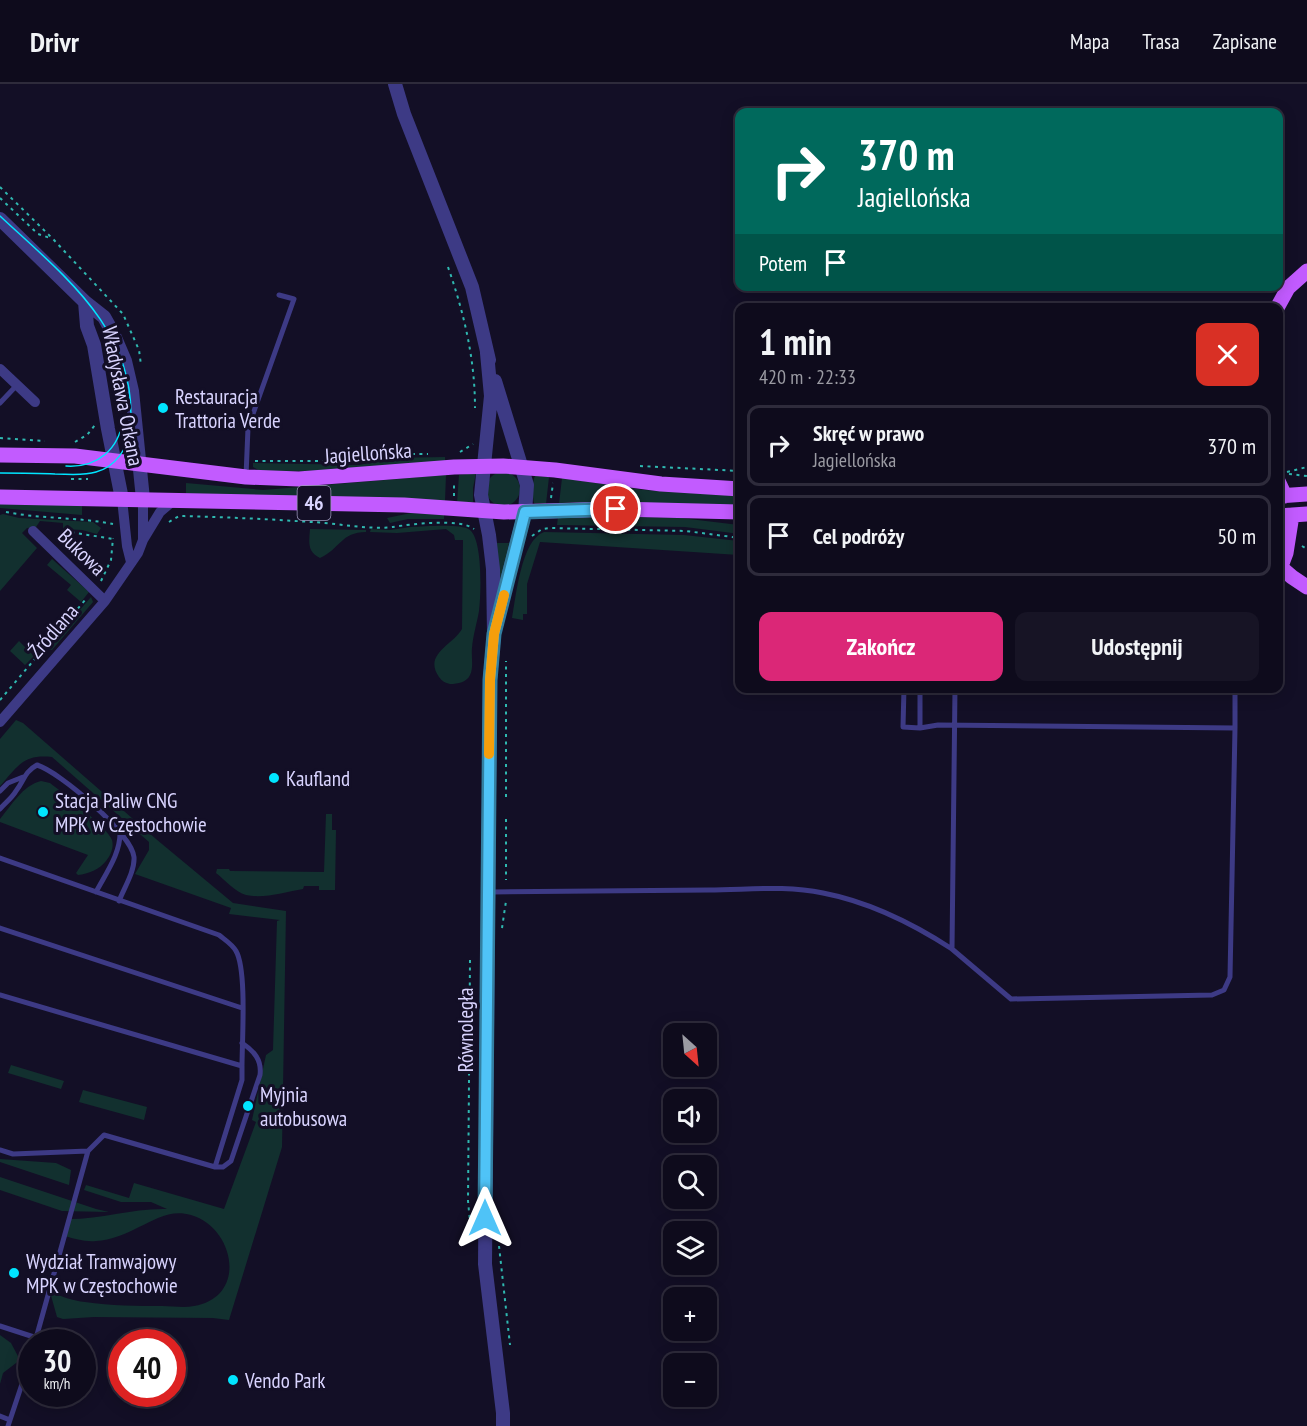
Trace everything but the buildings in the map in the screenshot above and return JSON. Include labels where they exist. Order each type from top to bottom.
[{"type":"main road","points":[[1280,303],[1288,288],[1307,271]]},
{"type":"main road","name":"Jagiellońska","points":[[0,455],[75,456],[246,477],[330,477],[483,466],[522,467],[661,484],[735,489]]},
{"type":"main road","points":[[1283,496],[1307,495]]},
{"type":"main road","name":"46","points":[[0,497],[404,505],[525,512],[616,509],[735,512]]},
{"type":"main road","points":[[1283,559],[1286,553],[1292,515]]},
{"type":"main road","points":[[1283,570],[1307,587]]},
{"type":"street","points":[[395,84],[404,114],[472,287],[487,353]]},
{"type":"street","name":"Władysława Orkana","points":[[0,219],[85,302],[104,317],[113,333],[125,361],[132,391],[143,499]]},
{"type":"street","name":"Władysława Orkana","points":[[85,302],[87,326],[94,345],[109,439],[122,499]]},
{"type":"street","name":"Równoległa","points":[[487,353],[491,396],[481,495],[494,569],[494,634],[490,680],[485,1264],[503,1426]]},
{"type":"street","name":"Równoległa","points":[[487,353],[527,485],[525,512],[494,634]]},
{"type":"street","points":[[0,369],[35,402]]},
{"type":"street","points":[[122,499],[131,562]]},
{"type":"street","name":"Źródlana","points":[[143,499],[143,540]]},
{"type":"street","name":"Źródlana","points":[[0,722],[105,601],[138,553],[160,512],[174,500]]},
{"type":"street","name":"Bukowa","points":[[33,531],[105,601]]},
{"type":"lane","points":[[246,477],[248,428],[294,299],[279,295]]},
{"type":"lane","points":[[0,403],[17,385]]},
{"type":"lane","points":[[904,693],[903,727],[955,725],[1235,728]]},
{"type":"lane","points":[[920,693],[920,728]]},
{"type":"lane","points":[[952,949],[955,693]]},
{"type":"lane","points":[[487,892],[772,888],[822,892],[873,907],[924,930],[952,949],[1011,999],[1212,995],[1224,990],[1230,977],[1235,693]]},
{"type":"lane","points":[[0,809],[17,790],[30,769],[37,765],[51,771],[120,830],[133,853],[134,859],[119,901]]},
{"type":"lane","points":[[0,791],[8,783],[23,777]]},
{"type":"lane","points":[[96,892],[117,852],[120,830]]},
{"type":"lane","points":[[0,858],[219,935],[236,951],[242,968],[242,1080],[215,1167]]},
{"type":"lane","points":[[0,928],[242,1008]]},
{"type":"lane","points":[[0,995],[242,1066]]},
{"type":"lane","points":[[39,1329],[88,1151],[104,1136],[215,1167],[223,1167],[231,1161],[260,1075],[257,1056],[242,1042]]},
{"type":"lane","points":[[0,1150],[13,1154],[88,1151]]},
{"type":"lane","points":[[0,1326],[18,1333]]},
{"type":"lane","points":[[0,1416],[9,1423],[18,1396]]},
{"type":"path","points":[[0,188],[53,239],[38,234],[0,198]]},
{"type":"path","points":[[448,267],[470,347],[476,409]]},
{"type":"path","points":[[74,442],[87,435],[94,425]]},
{"type":"path","points":[[474,436],[474,444]]},
{"type":"path","points":[[0,438],[51,441]]},
{"type":"path","points":[[455,454],[474,444],[481,443]]},
{"type":"path","points":[[374,459],[388,454],[433,454]]},
{"type":"path","points":[[252,461],[332,461]]},
{"type":"path","points":[[640,466],[735,471]]},
{"type":"path","points":[[1307,467],[1285,473],[1307,476]]},
{"type":"path","points":[[453,501],[454,474]]},
{"type":"path","points":[[71,479],[87,478],[88,484]]},
{"type":"path","points":[[551,504],[554,478]]},
{"type":"path","points":[[0,512],[88,519],[114,524],[111,560],[100,581],[0,700]]},
{"type":"path","points":[[178,516],[393,527],[410,523],[464,524],[477,532]]},
{"type":"path","points":[[530,539],[538,531],[550,528],[686,531],[735,537]]},
{"type":"path","points":[[57,546],[70,532],[113,538]]},
{"type":"path","points":[[506,654],[506,797]]},
{"type":"path","points":[[506,819],[506,880]]},
{"type":"path","points":[[502,927],[506,900]]},
{"type":"path","points":[[499,1242],[510,1345]]},
{"type":"green space","points":[[445,457],[445,462],[324,471],[260,471],[253,467],[253,463],[359,465],[391,458]]},
{"type":"green space","points":[[503,472],[515,477],[520,489],[515,501],[503,506],[491,501],[486,489],[491,477]]},
{"type":"green space","points":[[476,473],[473,502],[457,503],[459,475]]},
{"type":"green space","points":[[446,475],[445,501],[186,494],[186,483],[263,490]]},
{"type":"green space","points":[[535,476],[549,477],[546,504],[535,505],[534,503]]},
{"type":"green space","points":[[562,478],[644,490],[735,496],[735,505],[559,504]]},
{"type":"green space","points":[[0,504],[82,505],[82,515],[0,508]]},
{"type":"green space","points":[[411,513],[444,515],[444,519],[408,519],[390,523],[387,518]]},
{"type":"green space","points":[[0,515],[19,518],[93,522],[101,528],[97,534],[63,529],[63,523],[40,521],[36,527],[27,528],[22,533],[37,548],[0,591]]},
{"type":"green space","points":[[558,517],[681,518],[735,525],[735,533],[685,527],[557,525]]},
{"type":"green space","points":[[411,527],[465,528],[470,530],[477,545],[480,603],[471,672],[467,679],[456,684],[442,681],[435,669],[435,662],[441,650],[462,629],[463,540],[455,540],[454,535],[446,529],[397,533],[370,532],[371,529],[390,530]]},
{"type":"green space","points":[[310,529],[366,530],[366,532],[351,535],[320,558],[311,550]]},
{"type":"green space","points":[[544,532],[684,535],[735,541],[735,555],[540,542],[527,584],[527,614],[523,614],[523,620],[512,618],[521,570],[536,537]]},
{"type":"green space","points":[[494,543],[509,543],[502,578],[498,577]]},
{"type":"green space","points":[[52,559],[89,592],[81,602],[67,590],[71,585],[47,565]]},
{"type":"green space","points":[[91,597],[93,602],[52,650],[46,649]]},
{"type":"green space","points":[[19,641],[34,656],[25,665],[10,651]]},
{"type":"green space","points":[[16,720],[23,723],[233,903],[286,911],[282,1147],[229,1320],[94,1317],[63,1319],[57,1317],[50,1292],[95,1303],[186,1307],[211,1300],[222,1290],[228,1277],[229,1262],[226,1247],[218,1233],[206,1222],[191,1215],[177,1213],[164,1216],[124,1234],[102,1240],[84,1241],[65,1236],[69,1219],[167,1209],[151,1202],[121,1202],[84,1190],[86,1185],[129,1198],[134,1183],[224,1209],[256,1122],[252,1120],[266,1055],[273,1050],[277,921],[280,920],[229,914],[231,908],[135,874],[149,850],[149,842],[52,757],[34,757],[22,763],[0,786],[0,739]]},
{"type":"green space","points":[[41,781],[50,783],[64,794],[94,819],[112,840],[112,851],[97,869],[78,875],[76,873],[88,855],[0,822],[23,791]]},
{"type":"green space","points":[[326,814],[332,814],[332,830],[336,830],[335,890],[319,890],[319,886],[304,886],[303,889],[267,896],[246,895],[216,873],[217,869],[324,872]]},
{"type":"green space","points":[[11,1065],[64,1081],[61,1089],[8,1073]]},
{"type":"green space","points":[[83,1090],[147,1107],[144,1120],[79,1102]]},
{"type":"green space","points":[[0,1159],[56,1163],[71,1170],[69,1185],[0,1162]]},
{"type":"green space","points":[[0,1177],[109,1212],[62,1211],[0,1190]]},
{"type":"green space","points":[[0,1335],[11,1343],[18,1356],[18,1362],[3,1373],[0,1384]]},
{"type":"tram line","points":[[0,216],[48,260],[92,308],[110,334],[123,363],[130,394],[130,429],[127,443],[115,461],[103,470],[76,475],[0,473]]},
{"type":"tram line","points":[[66,466],[88,464],[105,454],[117,439],[123,419]]},
{"type":"slow traffic","points":[[489,754],[490,680],[494,634],[504,595]]},
{"type":"place","name":"Restauracja Trattoria Verde","points":[[163,408]]},
{"type":"place","name":"Kaufland","points":[[274,778]]},
{"type":"place","name":"Stacja Paliw CNG MPK w Częstochowie","points":[[43,812]]},
{"type":"place","name":"Myjnia autobusowa","points":[[248,1106]]},
{"type":"place","name":"Wydział Tramwajowy MPK w Częstochowie","points":[[14,1273]]},
{"type":"place","name":"Vendo Park","points":[[233,1380]]},
{"type":"route","points":[[485,1218],[490,680],[494,634],[525,512],[616,509]]}]
